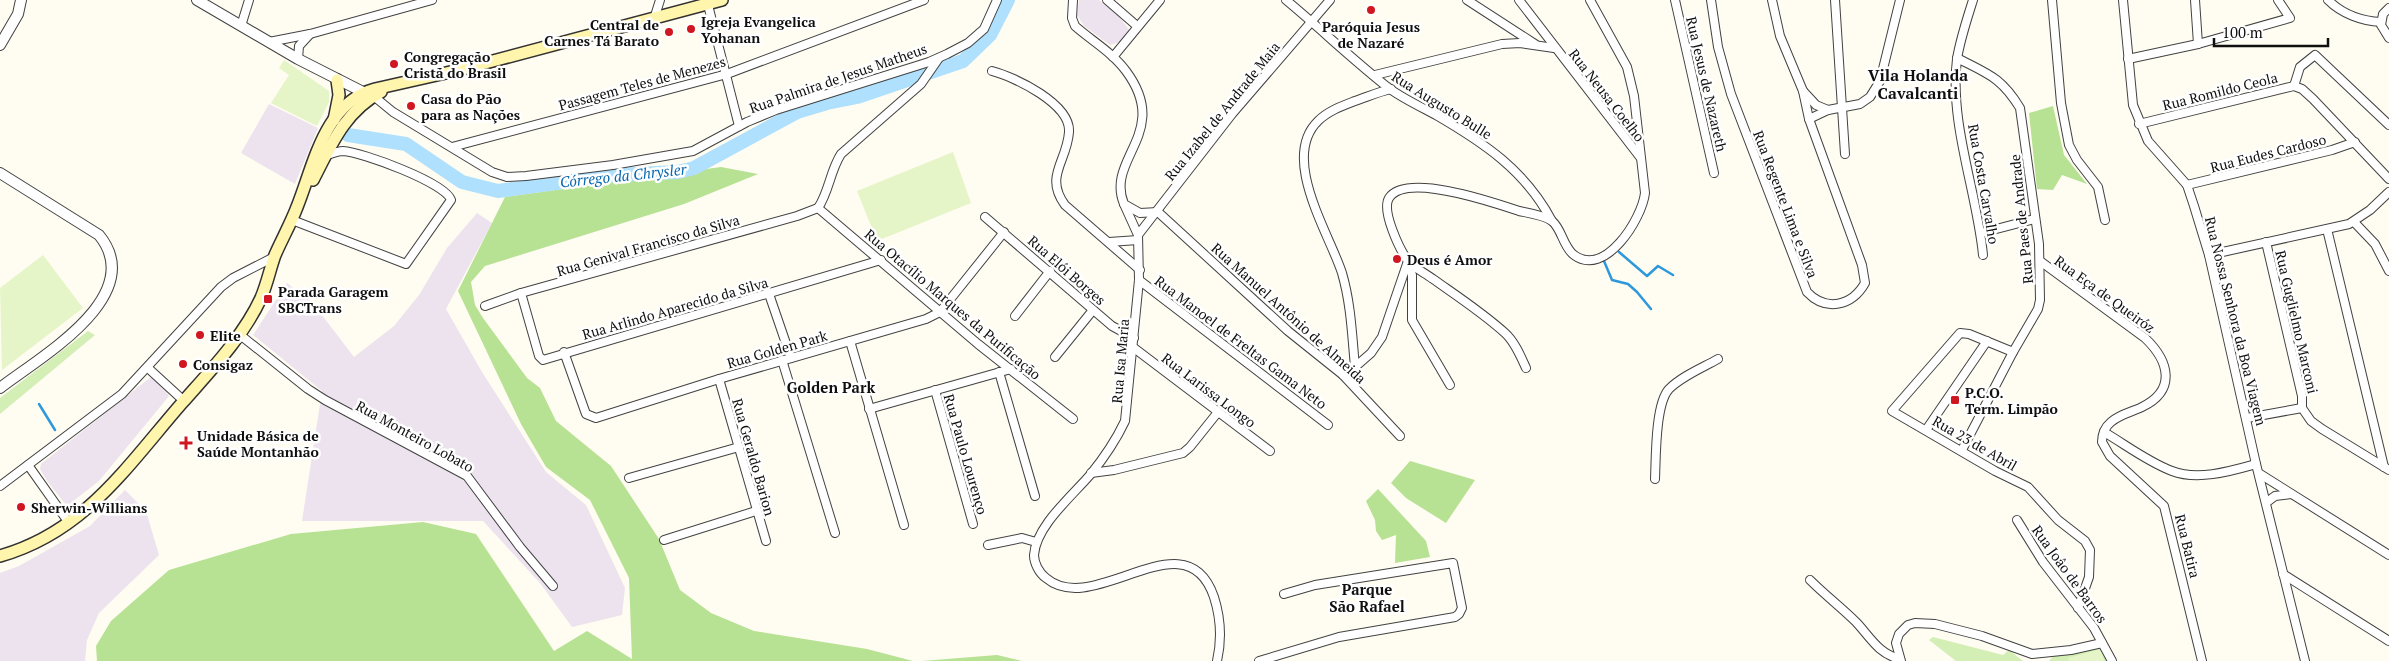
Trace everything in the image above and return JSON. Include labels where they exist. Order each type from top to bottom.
[{"type":"main road","points":[[298,206],[316,152],[353,100],[363,92],[390,87],[722,0]]},
{"type":"main road","points":[[0,556],[30,546],[69,523],[111,488],[239,334],[261,298],[274,257],[323,157],[335,127],[339,95],[337,80]]},
{"type":"main road","points":[[335,127],[375,95],[390,87]]},
{"type":"street","points":[[0,45],[18,14],[21,0]]},
{"type":"street","points":[[197,0],[298,59],[363,92]]},
{"type":"street","points":[[240,26],[249,0]]},
{"type":"street","points":[[269,42],[310,34],[428,0]]},
{"type":"street","points":[[654,19],[660,0]]},
{"type":"street","name":"Passagem Teles de Menezes","points":[[452,147],[727,74],[924,0]]},
{"type":"street","name":"Rua Palmira de Jesus Matheus","points":[[363,92],[375,95],[393,112],[492,172],[507,177],[526,176],[680,154],[705,145],[739,126],[798,102],[939,58],[977,36],[990,19],[997,0]]},
{"type":"street","points":[[1073,0],[1072,18],[1075,26],[1113,56],[1137,88],[1142,112],[1138,141],[1121,174],[1119,187],[1138,237],[1109,242]]},
{"type":"street","points":[[1108,0],[1137,26]]},
{"type":"street","points":[[1113,56],[1160,0]]},
{"type":"street","name":"Rua Augusto Bulle","points":[[1286,0],[1391,89],[1468,134],[1498,157],[1530,185],[1552,221]]},
{"type":"street","name":"Rua Izabel de Andrade Maia","points":[[1138,237],[1232,114],[1330,0]]},
{"type":"street","points":[[1467,0],[1537,45]]},
{"type":"street","name":"Rua Neusa Coelho","points":[[1519,0],[1640,158]]},
{"type":"street","points":[[1450,385],[1412,320],[1412,275],[1408,261],[1386,212],[1389,198],[1395,192],[1403,189],[1419,188],[1475,196],[1552,221],[1573,255],[1584,260],[1597,260],[1608,253],[1632,228],[1644,206],[1646,194],[1640,158],[1634,96],[1627,67],[1590,0]]},
{"type":"street","name":"Rua Jesus de Nazareth","points":[[1675,0],[1714,173]]},
{"type":"street","name":"Rua Regente Lima e Silva","points":[[1711,0],[1718,47],[1731,94],[1803,282],[1813,298],[1824,304],[1848,302],[1859,294],[1865,283],[1864,274],[1809,119],[1803,92],[1780,36],[1772,0]]},
{"type":"street","points":[[1835,0],[1845,154]]},
{"type":"street","points":[[1809,119],[1828,110],[1860,104],[1870,96],[1880,81],[1900,0]]},
{"type":"street","name":"Rua Costa Carvalho","points":[[1973,0],[1958,58],[1957,88],[1962,136],[1981,233],[1983,255]]},
{"type":"street","points":[[2052,0],[2061,103],[2069,144],[2077,160],[2098,187],[2105,220]]},
{"type":"street","name":"Rua Nossa Senhora da Boa Viagem","points":[[2123,0],[2132,105],[2148,141],[2187,185],[2209,255],[2256,464],[2267,502],[2305,661]]},
{"type":"street","points":[[2195,0],[2198,44]]},
{"type":"street","points":[[2128,59],[2198,44],[2290,18],[2278,0]]},
{"type":"street","points":[[2328,0],[2344,11],[2364,20],[2381,22]]},
{"type":"street","points":[[708,5],[739,126]]},
{"type":"street","points":[[2389,8],[2381,22],[2381,28],[2389,38]]},
{"type":"street","points":[[298,59],[298,46],[310,34]]},
{"type":"street","points":[[1375,75],[1502,44],[1520,43],[1554,48]]},
{"type":"street","points":[[2294,86],[2300,67],[2315,54],[2389,126]]},
{"type":"street","points":[[818,208],[824,198],[833,165],[841,154],[921,84],[939,58]]},
{"type":"street","name":"Rua Paes de Andrade","points":[[1958,58],[1998,79],[2011,93],[2020,108],[2040,262],[2041,290],[2038,309],[2013,352],[1962,450]]},
{"type":"street","points":[[992,71],[1024,83],[1052,103],[1067,118],[1070,133],[1057,175],[1056,188],[1065,205],[1140,270]]},
{"type":"street","name":"Rua Romildo Ceola","points":[[2139,124],[2294,86],[2302,89],[2313,99],[2389,179]]},
{"type":"street","points":[[1355,367],[1347,290],[1309,189],[1303,164],[1304,151],[1307,139],[1319,120],[1346,105],[1391,89]]},
{"type":"street","points":[[1803,92],[1816,105],[1828,110]]},
{"type":"street","points":[[335,127],[341,144],[348,152]]},
{"type":"street","name":"Rua Eudes Cardoso","points":[[2187,185],[2332,150],[2355,142]]},
{"type":"street","points":[[292,220],[407,263],[450,203],[450,197],[408,172],[380,160],[348,152],[338,152],[323,157]]},
{"type":"street","points":[[0,173],[99,235],[107,244],[112,271],[111,284],[106,296],[84,323],[0,388]]},
{"type":"street","points":[[2209,255],[2354,222],[2389,192]]},
{"type":"street","points":[[1124,204],[1140,212],[1158,212]]},
{"type":"street","name":"Rua Otacílio Marques da Purificação","points":[[818,208],[940,312],[1073,419]]},
{"type":"street","name":"Rua Genival Francisco da Silva","points":[[485,306],[521,293],[797,216],[818,208]]},
{"type":"street","name":"Rua Manuel Antônio de Almeida","points":[[1158,212],[1288,331],[1343,375],[1400,436]]},
{"type":"street","name":"Rua Elói Borges","points":[[985,218],[1050,271],[1093,310],[1121,332],[1134,338]]},
{"type":"street","points":[[1981,233],[2034,219]]},
{"type":"street","points":[[2354,222],[2375,244],[2389,272]]},
{"type":"street","points":[[2328,229],[2387,468]]},
{"type":"street","name":"Rua Golden Park","points":[[564,352],[586,414],[596,418],[782,360],[906,326],[940,312],[1004,232]]},
{"type":"street","name":"Rua Isa Maria","points":[[1036,542],[1048,524],[1091,473],[1126,421],[1140,270],[1138,237]]},
{"type":"street","name":"Rua Guglielmo Marconi","points":[[2266,242],[2302,396],[2302,408]]},
{"type":"street","points":[[0,486],[122,394],[221,287],[274,257]]},
{"type":"street","name":"Rua Arlindo Aparecido da Silva","points":[[521,293],[539,356],[543,360],[564,352],[770,294],[881,260]]},
{"type":"street","points":[[1343,375],[1371,353],[1382,337],[1408,261]]},
{"type":"street","points":[[1408,261],[1507,334],[1526,368]]},
{"type":"street","name":"Rua Eça de Queiróz","points":[[2040,262],[2145,338],[2158,352],[2163,362],[2166,382],[2161,392],[2145,406],[2112,421],[2104,432]]},
{"type":"street","points":[[1015,316],[1050,271]]},
{"type":"street","name":"Rua Manoel de Freltas Gama Neto","points":[[1139,280],[1328,425]]},
{"type":"street","points":[[770,294],[791,358]]},
{"type":"street","points":[[1055,357],[1093,310]]},
{"type":"street","name":"Rua 23 de Abril","points":[[1987,341],[1964,332],[1960,333],[1892,411],[1962,450],[1995,471],[2028,487],[2058,520],[2085,541],[2090,550],[2089,577],[2078,608]]},
{"type":"street","name":"Rua Monteiro Lobato","points":[[239,334],[311,392],[467,476],[520,547],[553,586]]},
{"type":"street","points":[[850,341],[904,525]]},
{"type":"street","points":[[1926,430],[1987,341],[2013,352]]},
{"type":"street","name":"Rua Larissa Longo","points":[[1134,348],[1270,451]]},
{"type":"street","points":[[1655,479],[1658,427],[1664,397],[1668,390],[1683,379],[1718,359]]},
{"type":"street","points":[[782,360],[835,533]]},
{"type":"street","points":[[148,368],[184,401]]},
{"type":"street","points":[[869,409],[1011,369]]},
{"type":"street","points":[[999,372],[1035,496]]},
{"type":"street","name":"Rua Geraldo Barion","points":[[719,379],[766,541]]},
{"type":"street","name":"Rua Paulo Lourenço","points":[[935,390],[973,524]]},
{"type":"street","points":[[2247,418],[2302,408],[2311,422],[2387,468]]},
{"type":"street","points":[[1091,473],[1114,470],[1184,453],[1218,412]]},
{"type":"street","points":[[2104,432],[2172,471],[2190,475],[2218,474],[2256,464]]},
{"type":"street","name":"Rua Batira","points":[[2104,432],[2102,442],[2110,456],[2159,500],[2168,514],[2202,661]]},
{"type":"street","points":[[630,478],[739,447]]},
{"type":"street","points":[[28,465],[69,523]]},
{"type":"street","points":[[2260,474],[2389,555]]},
{"type":"street","points":[[2267,502],[2275,496],[2291,494]]},
{"type":"street","points":[[664,540],[756,511]]},
{"type":"street","name":"Rua Joâo de Barros","points":[[2017,520],[2043,562],[2102,642],[2112,661]]},
{"type":"street","points":[[988,545],[1022,538],[1036,542],[1034,557],[1042,574],[1056,584],[1066,586],[1100,584],[1154,565],[1185,566],[1200,572],[1211,588],[1221,625],[1217,661]]},
{"type":"street","points":[[1259,661],[1332,638],[1458,616],[1462,608],[1453,563],[1338,581],[1284,594]]},
{"type":"street","points":[[2284,574],[2389,641]]},
{"type":"street","points":[[1810,580],[1856,623],[1877,648],[1887,655],[1900,660]]},
{"type":"street","name":"Rua Joâo de Barros","points":[[1900,660],[1896,643],[1899,634],[1908,625],[1923,622],[1994,639],[2034,658],[2102,642]]},
{"type":"shaded area","points":[[1079,0],[1099,0],[1118,15],[1130,31],[1120,42],[1110,45],[1084,26],[1077,15]]},
{"type":"shaded area","points":[[269,104],[318,128],[295,184],[241,153]]},
{"type":"shaded area","points":[[477,213],[492,223],[446,309],[482,372],[546,472],[586,505],[625,588],[622,615],[572,627],[540,583],[483,521],[302,521],[322,391],[253,335],[287,283],[312,302],[354,357],[394,326],[419,295],[447,248]]},
{"type":"shaded area","points":[[151,377],[162,385],[169,396],[99,481],[67,506],[47,481],[40,469],[41,464]]},
{"type":"shaded area","points":[[125,490],[146,511],[159,555],[99,613],[87,640],[85,661],[0,661],[0,573],[19,566],[90,526]]},
{"type":"green space","points":[[284,60],[329,91],[329,102],[317,126],[271,103],[289,75],[279,68]]},
{"type":"green space","points":[[2053,106],[2064,155],[2087,184],[2062,175],[2053,190],[2037,189],[2029,113]]},
{"type":"green space","points":[[953,152],[971,203],[877,241],[857,191]]},
{"type":"green space","points":[[721,167],[758,174],[684,204],[485,266],[471,282],[475,305],[527,378],[540,388],[556,421],[611,466],[659,539],[680,590],[711,613],[754,631],[867,649],[913,661],[97,661],[96,646],[111,621],[169,570],[291,534],[423,522],[476,534],[554,651],[587,631],[632,659],[629,578],[590,500],[546,467],[521,424],[458,291],[505,197]]},
{"type":"green space","points":[[43,255],[83,308],[2,370],[0,288]]},
{"type":"green space","points":[[88,331],[95,335],[0,414],[0,398]]},
{"type":"green space","points":[[1410,461],[1475,480],[1446,523],[1406,498],[1391,483]]},
{"type":"green space","points":[[1378,489],[1426,541],[1430,557],[1395,563],[1396,535],[1382,540],[1376,531],[1375,520],[1366,501]]},
{"type":"green space","points":[[1933,637],[2003,655],[2009,650],[2023,661],[1956,661],[1929,640]]},
{"type":"green space","points":[[2102,647],[2108,661],[2049,661],[2054,655]]},
{"type":"green space","points":[[2101,649],[2104,661],[2069,661],[2068,658]]},
{"type":"green space","points":[[997,655],[1022,661],[922,661]]},
{"type":"waterway","name":"Córrego da Chrysler","points":[[348,135],[406,144],[462,182],[498,191],[614,175],[678,172],[694,168],[797,112],[857,97],[963,61],[990,35],[1008,0]]},
{"type":"waterway","points":[[1619,252],[1647,276],[1658,266],[1673,275]]},
{"type":"waterway","points":[[1604,261],[1612,280],[1628,284],[1651,309]]},
{"type":"waterway","points":[[39,404],[55,430]]},
{"type":"place","name":"Paróquia Jesus de Nazaré","points":[[1371,10]]},
{"type":"place","name":"Igreja Evangelica Yohanan","points":[[691,29]]},
{"type":"place","name":"Central de Carnes Tá Barato","points":[[669,32]]},
{"type":"place","name":"Congregação Cristã do Brasil","points":[[394,64]]},
{"type":"place","name":"Casa do Pão para as Nações","points":[[411,106]]},
{"type":"place","name":"Deus é Amor","points":[[1397,259]]},
{"type":"place","name":"Parada Garagem SBCTrans","points":[[268,299]]},
{"type":"place","name":"Elite","points":[[200,335]]},
{"type":"place","name":"Consigaz","points":[[183,364]]},
{"type":"place","name":"P.C.O. Term. Limpão","points":[[1955,400]]},
{"type":"place","name":"Unidade Básica de Saúde Montanhão","points":[[186,443]]},
{"type":"place","name":"Sherwin-Willians","points":[[21,507]]},
{"type":"district","name":"Vila Holanda Cavalcanti","points":[[1918,84]]},
{"type":"district","name":"Golden Park","points":[[831,387]]},
{"type":"district","name":"Parque São Rafael","points":[[1367,598]]}]
